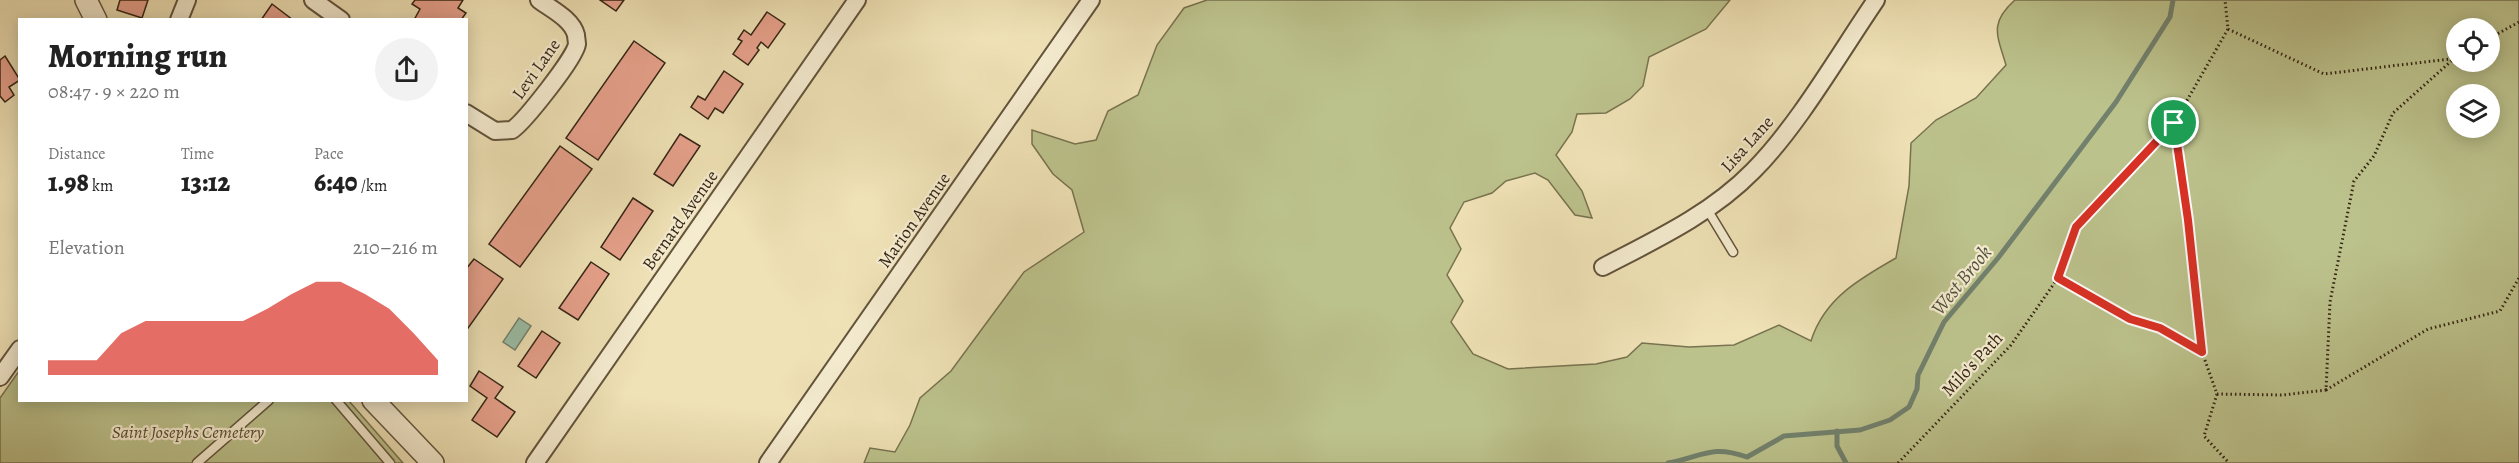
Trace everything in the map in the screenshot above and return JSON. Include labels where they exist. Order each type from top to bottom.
[{"type":"street","points":[[86,0],[95,18]]},
{"type":"street","points":[[180,18],[187,0]]},
{"type":"street","name":"Levi Lane","points":[[468,114],[489,129],[507,132],[517,127],[569,60],[577,44],[574,29],[538,0]]},
{"type":"street","name":"Bernard Avenue","points":[[535,463],[857,0]]},
{"type":"street","name":"Marion Avenue","points":[[768,463],[1091,0]]},
{"type":"street","name":"Lisa Lane","points":[[1603,267],[1707,209],[1732,190],[1768,154],[1876,0]]},
{"type":"street","points":[[321,2],[339,18]]},
{"type":"street","points":[[0,377],[18,352]]},
{"type":"street","points":[[375,402],[433,463]]},
{"type":"lane","points":[[1707,209],[1733,252]]},
{"type":"lane","points":[[197,463],[267,402]]},
{"type":"lane","points":[[338,402],[390,463]]},
{"type":"path","points":[[2225,0],[2228,29],[2324,74],[2446,60]]},
{"type":"path","points":[[2500,32],[2519,22]]},
{"type":"path","name":"Milo's Path","points":[[1899,463],[2011,345],[2058,278],[2076,227],[2174,123],[2228,29]]},
{"type":"path","points":[[2326,390],[2331,302],[2354,181],[2374,156],[2393,112],[2446,64]]},
{"type":"path","points":[[2174,123],[2188,220],[2202,352],[2217,393],[2204,435],[2229,463]]},
{"type":"path","points":[[2058,278],[2130,319],[2160,328],[2202,352]]},
{"type":"path","points":[[2217,393],[2283,395],[2326,390],[2428,329],[2500,311],[2519,278]]},
{"type":"green space","points":[[1207,0],[1730,0],[1706,29],[1649,57],[1643,86],[1630,99],[1606,113],[1577,114],[1572,132],[1556,155],[1582,191],[1592,218],[1575,215],[1548,180],[1535,173],[1506,181],[1492,193],[1464,202],[1450,228],[1461,249],[1447,275],[1463,301],[1451,322],[1473,354],[1508,369],[1596,364],[1627,357],[1642,343],[1689,347],[1734,345],[1779,325],[1811,341],[1825,313],[1844,292],[1856,282],[1896,258],[1909,186],[1911,143],[1936,120],[1976,98],[2006,65],[1997,30],[2001,16],[2015,0],[2519,0],[2519,463],[864,463],[870,448],[895,452],[910,425],[920,398],[951,371],[1024,272],[1084,232],[1072,190],[1053,174],[1032,144],[1032,130],[1075,144],[1096,140],[1108,111],[1138,95],[1157,45],[1184,8]]},
{"type":"green space","name":"Saint Josephs Cemetery","points":[[18,372],[18,402],[350,402],[403,463],[0,463],[0,398]]},
{"type":"shaded area","points":[[519,318],[531,326],[515,350],[503,342]]},
{"type":"building","points":[[120,0],[148,0],[142,18],[117,10]]},
{"type":"building","points":[[415,0],[463,0],[458,8],[466,13],[462,18],[415,18],[420,9],[412,4]]},
{"type":"building","points":[[600,0],[624,0],[616,11]]},
{"type":"building","points":[[272,4],[290,18],[262,18]]},
{"type":"building","points":[[767,12],[785,24],[768,48],[761,42],[757,48],[759,50],[748,65],[733,54],[742,41],[738,39],[744,30],[751,35]]},
{"type":"building","points":[[634,41],[665,63],[598,160],[566,138]]},
{"type":"building","points":[[5,56],[18,77],[18,81],[9,87],[14,95],[5,102],[0,96],[0,60]]},
{"type":"building","points":[[724,71],[743,84],[723,113],[715,108],[708,119],[691,107],[698,96],[705,100]]},
{"type":"building","points":[[680,134],[700,146],[673,186],[654,174]]},
{"type":"building","points":[[560,146],[592,169],[520,267],[489,244]]},
{"type":"building","points":[[633,198],[653,211],[620,260],[601,247]]},
{"type":"building","points":[[474,259],[503,279],[468,328],[468,266]]},
{"type":"building","points":[[591,262],[609,274],[578,320],[559,308]]},
{"type":"building","points":[[542,331],[560,343],[536,378],[518,366]]},
{"type":"building","points":[[479,371],[503,387],[495,398],[515,412],[497,437],[472,420],[487,398],[470,386]]},
{"type":"waterway","name":"West Brook","points":[[1668,463],[1715,452],[1734,453],[1747,457],[1784,436],[1860,430],[1890,420],[1909,407],[1917,389],[1918,375],[1944,322],[1998,258],[2116,102],[2170,17],[2173,0]]},
{"type":"waterway","points":[[1837,431],[1837,446],[1846,463]]},
{"type":"route","points":[[2174,123],[2188,220],[2202,352],[2160,328],[2130,319],[2058,278],[2076,227],[2174,123]]}]
